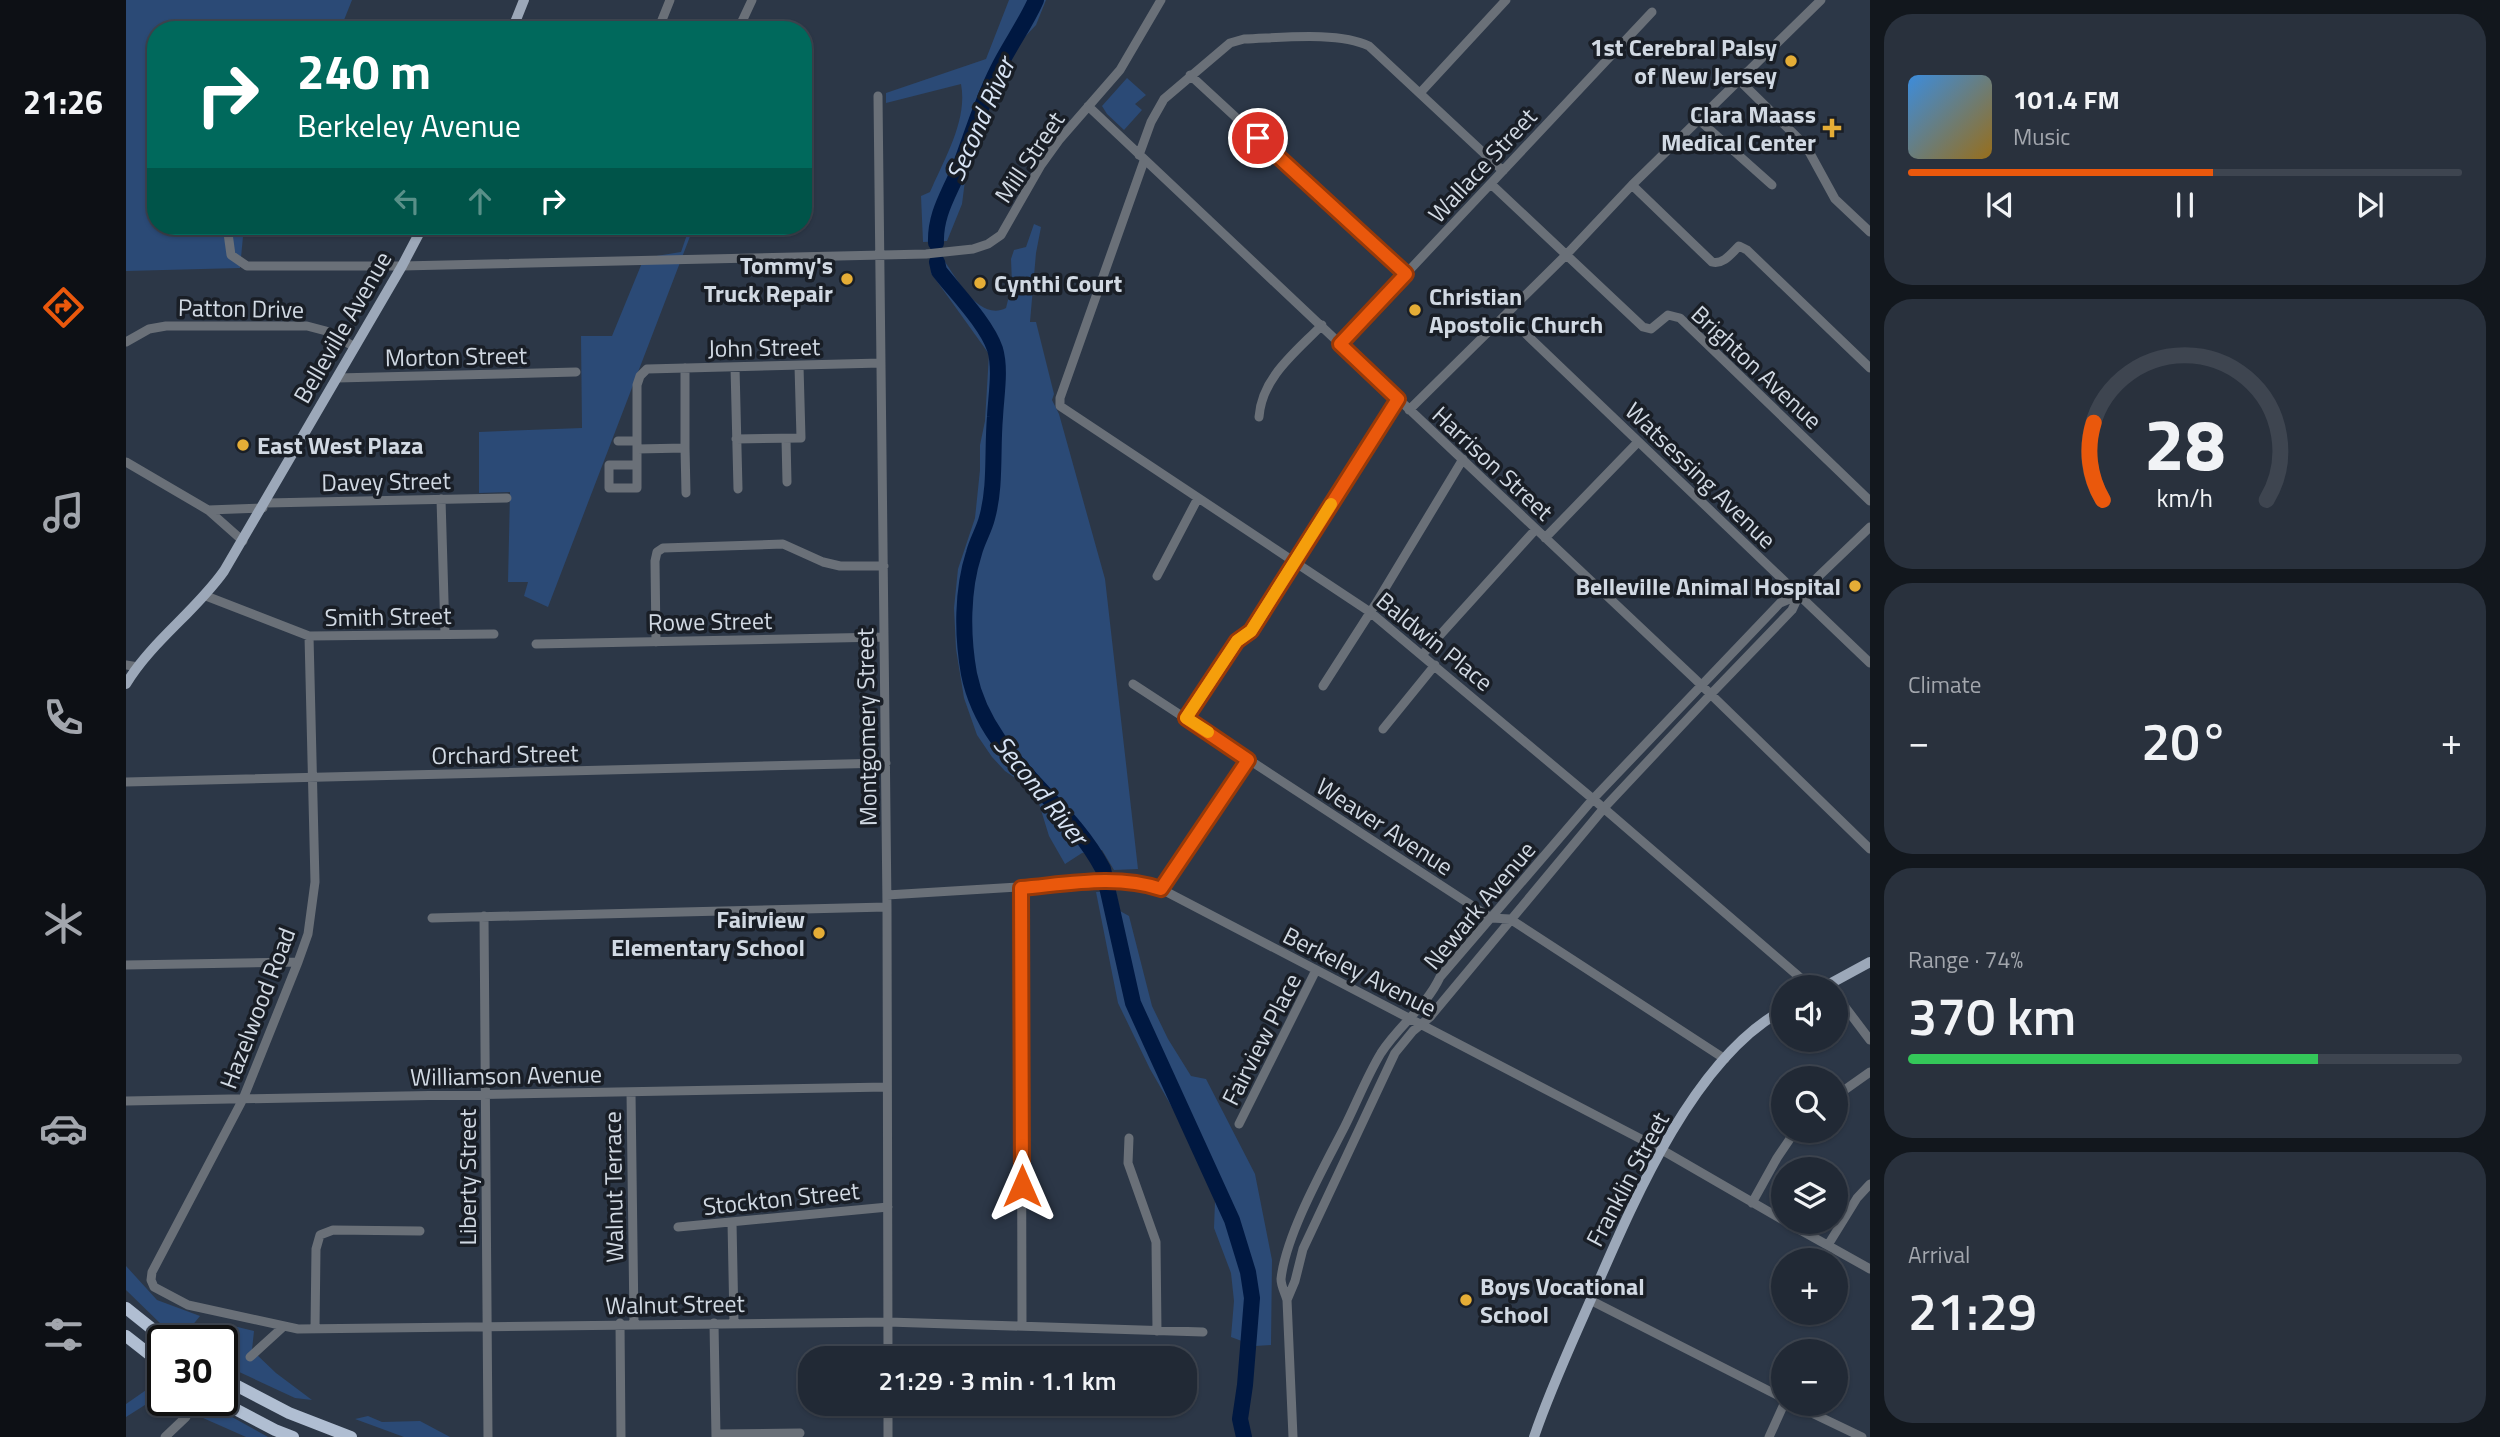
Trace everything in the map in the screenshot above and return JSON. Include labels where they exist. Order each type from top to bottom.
[{"type":"highway","points":[[126,1308],[147,1325]]},
{"type":"highway","points":[[126,1336],[147,1352]]},
{"type":"highway","points":[[238,1386],[289,1413],[351,1437]]},
{"type":"highway","points":[[238,1411],[293,1437]]},
{"type":"main road","points":[[516,21],[524,0]]},
{"type":"main road","name":"Belleville Avenue","points":[[126,684],[132,666],[206,596],[243,541],[418,235]]},
{"type":"main road","points":[[1846,975],[1870,961]]},
{"type":"main road","name":"Franklin Street","points":[[1534,1437],[1626,1215],[1662,1150],[1706,1080],[1763,1021],[1771,1017]]},
{"type":"street","points":[[662,21],[670,0]]},
{"type":"street","points":[[742,21],[752,0]]},
{"type":"street","name":"Mill Street","points":[[228,235],[231,255],[247,265],[402,266],[926,254],[972,249],[988,244],[1001,235],[1041,165],[1059,140],[1120,70],[1161,0]]},
{"type":"street","points":[[1420,93],[1506,0]]},
{"type":"street","points":[[1409,410],[1565,256],[1632,185],[1821,0]]},
{"type":"street","name":"Wallace Street","points":[[1340,344],[1652,12]]},
{"type":"street","points":[[1142,158],[1156,110],[1164,99],[1230,43],[1244,39],[1340,37],[1356,39],[1369,46],[1503,171]]},
{"type":"street","points":[[1191,75],[1406,274]]},
{"type":"street","points":[[1739,80],[1806,146],[1835,199],[1870,232]]},
{"type":"street","name":"Montgomery Street","points":[[878,96],[886,763],[888,1346]]},
{"type":"street","name":"Harrison Street","points":[[1088,106],[1702,685],[1870,849]]},
{"type":"street","points":[[1699,120],[1772,185]]},
{"type":"street","name":"Baldwin Place","points":[[1142,158],[1060,398],[1060,406],[1370,612],[1604,808],[1797,975]]},
{"type":"street","name":"Brighton Avenue","points":[[1491,184],[1643,327],[1651,329],[1668,316],[1680,318],[1870,501]]},
{"type":"street","points":[[1632,185],[1712,262],[1723,261],[1739,246],[1747,250],[1870,368]]},
{"type":"street","name":"Watsessing Avenue","points":[[1506,315],[1870,663]]},
{"type":"street","points":[[1259,417],[1261,398],[1272,378],[1322,325]]},
{"type":"street","name":"Patton Drive","points":[[126,342],[149,329],[166,326],[298,326],[320,329],[355,346]]},
{"type":"street","name":"John Street","points":[[637,445],[637,385],[640,376],[647,369],[881,363]]},
{"type":"street","points":[[736,439],[801,438],[799,366]]},
{"type":"street","points":[[735,367],[738,489]]},
{"type":"street","points":[[685,368],[686,493]]},
{"type":"street","name":"Morton Street","points":[[338,378],[576,372]]},
{"type":"street","points":[[1186,718],[1237,641],[1251,631],[1398,399]]},
{"type":"street","points":[[786,439],[787,482]]},
{"type":"street","points":[[618,441],[685,448]]},
{"type":"street","points":[[1545,538],[1638,442]]},
{"type":"street","points":[[637,445],[637,465]]},
{"type":"street","points":[[1323,686],[1463,459]]},
{"type":"street","points":[[126,462],[208,510],[243,541]]},
{"type":"street","name":"Davey Street","points":[[208,510],[264,505],[507,498]]},
{"type":"street","points":[[1157,576],[1198,498]]},
{"type":"street","points":[[441,499],[445,634]]},
{"type":"street","name":"Newark Avenue","points":[[1293,1437],[1287,1300],[1280,1282],[1288,1249],[1299,1223],[1381,1054],[1402,1025],[1433,993],[1440,977],[1593,799],[1780,603],[1799,595],[1870,527]]},
{"type":"street","points":[[1422,655],[1536,529]]},
{"type":"street","points":[[656,642],[655,561],[657,552],[663,548],[783,544],[823,562],[839,566],[884,566]]},
{"type":"street","name":"Newark Avenue","points":[[1287,1300],[1303,1249],[1395,1053],[1430,1017],[1604,808],[1792,610],[1799,595]]},
{"type":"street","name":"Smith Street","points":[[206,596],[309,636],[494,634]]},
{"type":"street","name":"Hazelwood Road","points":[[155,1287],[151,1280],[152,1272],[243,1099],[299,962],[313,910],[315,882],[309,636]]},
{"type":"street","name":"Rowe Street","points":[[536,644],[884,637]]},
{"type":"street","points":[[1383,729],[1435,665]]},
{"type":"street","name":"Weaver Avenue","points":[[1133,684],[1491,918]]},
{"type":"street","points":[[1161,889],[1248,760]]},
{"type":"street","name":"Orchard Street","points":[[126,782],[886,763]]},
{"type":"street","name":"Berkeley Avenue","points":[[887,895],[1096,882],[1142,883],[1161,889],[1662,1150],[1771,1214]]},
{"type":"street","points":[[1021,888],[1022,1326]]},
{"type":"street","points":[[432,918],[887,907]]},
{"type":"street","name":"Liberty Street","points":[[484,916],[488,1437]]},
{"type":"street","points":[[1491,918],[1510,919],[1725,1059]]},
{"type":"street","points":[[126,965],[299,962]]},
{"type":"street","name":"Fairview Place","points":[[1239,1124],[1316,970]]},
{"type":"street","points":[[1848,1011],[1870,1040]]},
{"type":"street","points":[[1848,1088],[1870,1072]]},
{"type":"street","name":"Williamson Avenue","points":[[126,1101],[887,1087]]},
{"type":"street","name":"Walnut Terrace","points":[[631,1092],[634,1323]]},
{"type":"street","points":[[1129,1138],[1127,1159],[1156,1242],[1157,1331]]},
{"type":"street","points":[[1752,1203],[1787,1143]]},
{"type":"street","points":[[1828,1245],[1857,1198],[1870,1184]]},
{"type":"street","name":"Stockton Street","points":[[678,1227],[888,1207]]},
{"type":"street","points":[[732,1222],[734,1323]]},
{"type":"street","points":[[315,1329],[316,1249],[320,1235],[333,1230],[420,1231]]},
{"type":"street","name":"Berkeley Avenue","points":[[1808,1234],[1870,1269]]},
{"type":"street","name":"Walnut Street","points":[[155,1287],[188,1305],[283,1327],[315,1329],[620,1323],[888,1322],[1203,1332]]},
{"type":"street","points":[[1591,1300],[1771,1394]]},
{"type":"street","points":[[620,1323],[621,1437]]},
{"type":"street","points":[[714,1323],[716,1436],[800,1433]]},
{"type":"street","points":[[250,1357],[283,1327]]},
{"type":"street","points":[[888,1416],[888,1437]]},
{"type":"street","points":[[1769,1437],[1778,1416]]},
{"type":"street","points":[[1818,1416],[1862,1437]]},
{"type":"street","points":[[165,1437],[186,1417]]},
{"type":"shaded area","points":[[126,0],[352,0],[344,21],[147,21],[147,235],[243,235],[240,268],[126,271]]},
{"type":"shaded area","points":[[1009,0],[1046,0],[1036,25],[1021,41],[999,81],[966,173],[962,204],[947,241],[923,242],[921,196],[930,192],[958,125],[961,84],[886,103],[886,93],[986,59]]},
{"type":"shaded area","points":[[1127,78],[1146,95],[1135,104],[1142,110],[1124,130],[1102,106]]},
{"type":"shaded area","points":[[1034,224],[1041,227],[1030,322],[1036,322],[1054,394],[1052,400],[1059,414],[1105,579],[1138,869],[1114,870],[1102,850],[1082,853],[1065,864],[1049,836],[1037,797],[1005,771],[977,735],[964,698],[956,649],[954,608],[958,569],[975,518],[989,354],[931,273],[933,263],[945,262],[978,304],[996,311],[1006,308],[1012,284],[1011,259],[1014,250],[1026,247]]},
{"type":"shaded area","points":[[687,235],[691,235],[548,607],[524,596],[528,582],[508,582],[510,492],[479,493],[479,432],[582,428],[581,336],[612,336],[644,258],[681,252]]},
{"type":"shaded area","points":[[1116,891],[1120,911],[1129,916],[1152,1006],[1168,1039],[1191,1076],[1206,1079],[1255,1174],[1272,1260],[1271,1345],[1255,1346],[1231,1337],[1234,1301],[1231,1273],[1214,1228],[1215,1201],[1184,1128],[1150,1069],[1118,1003],[1096,892]]},
{"type":"shaded area","points":[[126,1266],[157,1300],[200,1316],[193,1325],[162,1325],[126,1290]]},
{"type":"shaded area","points":[[238,1327],[254,1331],[252,1350],[276,1373],[312,1400],[295,1398],[238,1371]]},
{"type":"shaded area","points":[[147,1389],[147,1404],[126,1417],[126,1404]]},
{"type":"shaded area","points":[[199,1416],[230,1416],[268,1437],[246,1437]]},
{"type":"shaded area","points":[[368,1416],[382,1422],[420,1421],[450,1437],[404,1437],[355,1419]]},
{"type":"waterway","name":"Second River","points":[[936,243],[940,215],[986,96],[1036,0]]},
{"type":"waterway","name":"Second River","points":[[937,262],[939,271],[970,308],[991,339],[998,365],[992,493],[986,522],[970,567],[965,597],[964,628],[969,674],[978,704],[992,730],[1009,754],[1087,843],[1103,869],[1133,1003],[1232,1220],[1248,1272],[1252,1298],[1240,1419],[1244,1437]]},
{"type":"slow traffic","points":[[1208,732],[1186,718],[1237,641],[1251,631],[1331,504]]},
{"type":"place","name":"1st Cerebral Palsy of New Jersey","points":[[1791,61]]},
{"type":"place","name":"Clara Maass Medical Center","points":[[1832,128]]},
{"type":"place","name":"Tommy's Truck Repair","points":[[847,279]]},
{"type":"place","name":"Cynthi Court","points":[[980,283]]},
{"type":"place","name":"Christian Apostolic Church","points":[[1415,310]]},
{"type":"place","name":"East West Plaza","points":[[243,445]]},
{"type":"place","name":"Belleville Animal Hospital","points":[[1855,586]]},
{"type":"place","name":"Fairview Elementary School","points":[[819,933]]},
{"type":"place","name":"Boys Vocational School","points":[[1466,1300]]},
{"type":"route","points":[[1022,1186],[1021,888],[1119,881],[1142,883],[1161,889],[1248,760],[1186,718],[1237,641],[1251,631],[1398,399],[1340,344],[1406,274],[1258,138]]}]
